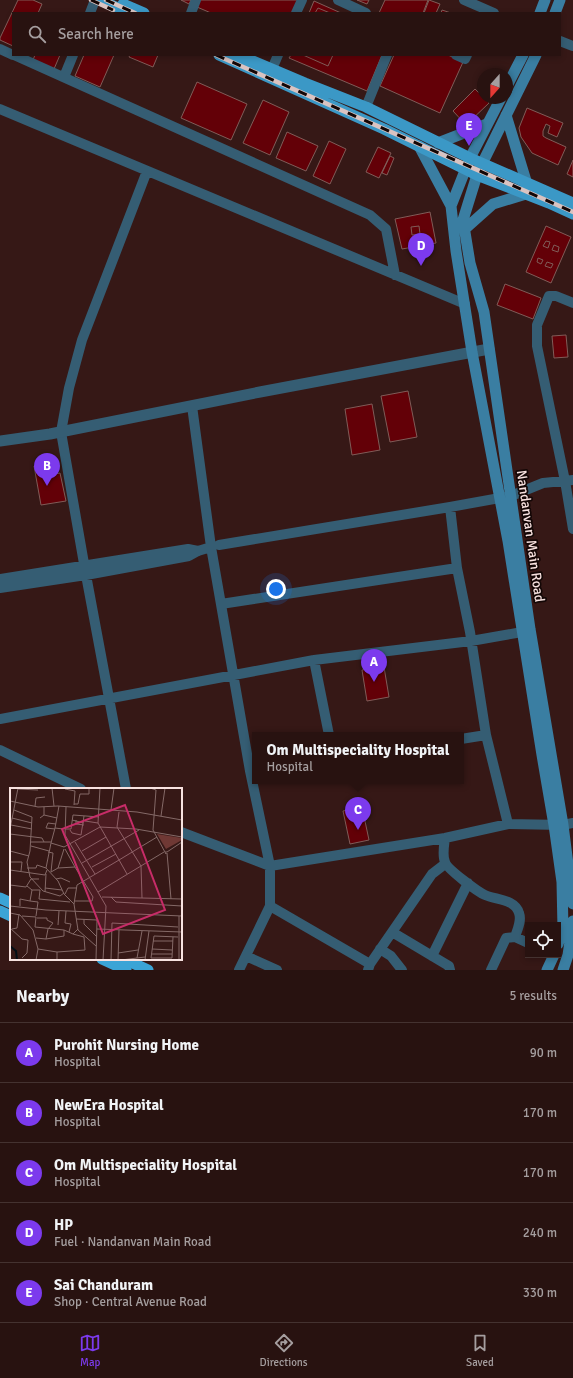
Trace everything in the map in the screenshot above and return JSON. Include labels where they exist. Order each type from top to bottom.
[{"type":"highway","points":[[0,898],[10,903]]},
{"type":"highway","points":[[0,911],[10,916]]},
{"type":"highway","points":[[104,960],[126,970]]},
{"type":"highway","points":[[126,960],[148,970]]},
{"type":"main road","points":[[100,0],[127,12]]},
{"type":"main road","points":[[116,0],[142,12]]},
{"type":"main road","points":[[540,12],[545,0]]},
{"type":"main road","points":[[555,12],[560,0]]},
{"type":"main road","points":[[221,56],[334,106],[477,175],[573,203]]},
{"type":"main road","points":[[241,56],[366,107],[482,164],[573,214]]},
{"type":"main road","points":[[513,74],[522,56]]},
{"type":"main road","points":[[482,164],[536,56]]},
{"type":"main road","points":[[451,206],[470,158],[498,104]]},
{"type":"main road","points":[[506,115],[527,189]]},
{"type":"main road","points":[[438,143],[487,124]]},
{"type":"main road","points":[[419,146],[451,206],[456,251],[472,352],[499,498],[542,755],[563,824],[563,929],[561,935]]},
{"type":"main road","name":"Nandanvan Main Road","points":[[482,164],[477,175],[463,220],[470,263],[484,312],[530,629],[563,824],[573,904]]},
{"type":"main road","points":[[465,229],[493,204],[527,189]]},
{"type":"main road","points":[[567,969],[573,921]]},
{"type":"main road","points":[[547,970],[551,958]]},
{"type":"street","points":[[90,12],[95,0]]},
{"type":"street","points":[[191,12],[196,0]]},
{"type":"street","points":[[296,12],[302,0]]},
{"type":"street","points":[[338,0],[364,12]]},
{"type":"street","points":[[464,0],[492,12]]},
{"type":"street","points":[[561,41],[573,46]]},
{"type":"street","points":[[0,49],[12,55]]},
{"type":"street","points":[[15,56],[370,215],[386,230],[395,275]]},
{"type":"street","points":[[64,77],[73,56]]},
{"type":"street","points":[[272,69],[278,56]]},
{"type":"street","points":[[366,107],[387,56]]},
{"type":"street","points":[[458,56],[465,59],[466,56]]},
{"type":"street","points":[[0,109],[465,304]]},
{"type":"street","points":[[126,788],[61,432],[69,388],[82,340],[147,171]]},
{"type":"street","points":[[573,303],[556,296],[550,296],[537,325],[537,346],[569,480],[573,529]]},
{"type":"street","points":[[0,441],[61,432],[489,349]]},
{"type":"street","points":[[192,406],[215,546],[221,604],[252,766]]},
{"type":"street","points":[[0,588],[188,549],[198,550],[510,496],[544,483],[569,480]]},
{"type":"street","points":[[450,507],[457,568],[471,641],[486,735],[508,824]]},
{"type":"street","points":[[221,604],[457,568]]},
{"type":"street","points":[[0,580],[85,570]]},
{"type":"street","points":[[0,719],[314,660],[471,641],[522,632]]},
{"type":"street","points":[[314,660],[328,732]]},
{"type":"street","points":[[464,739],[486,735]]},
{"type":"street","points":[[0,750],[79,788]]},
{"type":"street","points":[[239,970],[270,906],[270,866],[255,784]]},
{"type":"street","points":[[182,832],[270,866],[445,838],[508,824],[563,824]]},
{"type":"street","points":[[445,838],[445,864],[478,892],[512,904],[519,912],[520,920],[515,937]]},
{"type":"street","points":[[270,906],[369,967],[432,874],[445,864]]},
{"type":"street","points":[[432,956],[468,883]]},
{"type":"street","points":[[392,932],[449,966],[450,970]]},
{"type":"street","points":[[491,970],[506,938],[515,937],[525,942]]},
{"type":"street","points":[[380,949],[391,956],[402,970]]},
{"type":"street","points":[[246,956],[277,970]]},
{"type":"building","points":[[18,0],[33,0],[42,4],[38,12],[12,12]]},
{"type":"building","points":[[181,0],[191,0],[189,4]]},
{"type":"building","points":[[200,0],[299,0],[293,12],[209,12],[197,7]]},
{"type":"building","points":[[357,0],[369,0],[367,4]]},
{"type":"building","points":[[385,0],[428,0],[423,12],[379,12]]},
{"type":"building","points":[[429,0],[440,4],[436,12],[424,12]]},
{"type":"building","points":[[314,1],[339,12],[309,12]]},
{"type":"building","points":[[318,8],[328,12],[316,12]]},
{"type":"building","points":[[12,13],[12,46],[0,40]]},
{"type":"building","points":[[35,56],[60,56],[54,69],[33,60]]},
{"type":"building","points":[[84,56],[114,56],[100,87],[75,76]]},
{"type":"building","points":[[130,56],[158,56],[153,67]]},
{"type":"building","points":[[290,56],[382,56],[367,91],[289,58]]},
{"type":"building","points":[[305,56],[333,56],[328,66]]},
{"type":"building","points":[[394,56],[450,56],[463,62],[440,113],[380,86]]},
{"type":"building","points":[[197,82],[247,104],[231,140],[181,118]]},
{"type":"building","points":[[475,89],[477,91],[477,104],[488,104],[466,125],[453,111]]},
{"type":"building","points":[[263,100],[289,112],[270,155],[243,143]]},
{"type":"building","points":[[527,108],[563,123],[557,137],[548,133],[550,126],[546,124],[543,131],[543,136],[566,147],[558,165],[532,153],[521,137],[519,128]]},
{"type":"building","points":[[287,132],[318,146],[306,171],[276,158]]},
{"type":"building","points":[[329,141],[346,149],[330,184],[313,176]]},
{"type":"building","points":[[378,147],[391,153],[379,178],[366,172]]},
{"type":"building","points":[[390,156],[394,158],[387,175],[382,173]]},
{"type":"building","points":[[573,160],[573,177],[567,174]]},
{"type":"building","points":[[430,212],[436,243],[402,249],[395,219]]},
{"type":"building","points":[[419,226],[420,234],[412,235],[411,227]]},
{"type":"building","points":[[546,226],[571,237],[551,283],[526,272]]},
{"type":"building","points":[[546,241],[550,242],[548,248],[543,246]]},
{"type":"building","points":[[554,245],[559,247],[558,252],[552,250]]},
{"type":"building","points":[[538,258],[543,260],[541,264],[537,262]]},
{"type":"building","points":[[547,262],[553,264],[551,268],[545,266]]},
{"type":"building","points":[[505,284],[541,298],[533,319],[497,305]]},
{"type":"building","points":[[566,335],[568,357],[554,358],[552,336]]},
{"type":"building","points":[[408,391],[417,437],[390,442],[381,396]]},
{"type":"building","points":[[372,404],[380,450],[352,455],[345,409]]},
{"type":"building","points":[[53,463],[55,474],[60,473],[66,501],[41,505],[34,466]]},
{"type":"building","points":[[384,667],[389,697],[367,701],[362,670]]},
{"type":"building","points":[[362,807],[369,840],[350,844],[343,811]]},
{"type":"railway","points":[[91,0],[113,10]]},
{"type":"railway","points":[[106,0],[133,12]]},
{"type":"railway","points":[[218,56],[573,212]]},
{"type":"place","name":"Sai Chanduram","points":[[469,146]]},
{"type":"place","name":"HP","points":[[421,266]]},
{"type":"place","name":"NewEra Hospital","points":[[47,486]]},
{"type":"place","name":"Purohit Nursing Home","points":[[374,682]]},
{"type":"place","name":"Om Multispeciality Hospital","points":[[358,830]]}]
